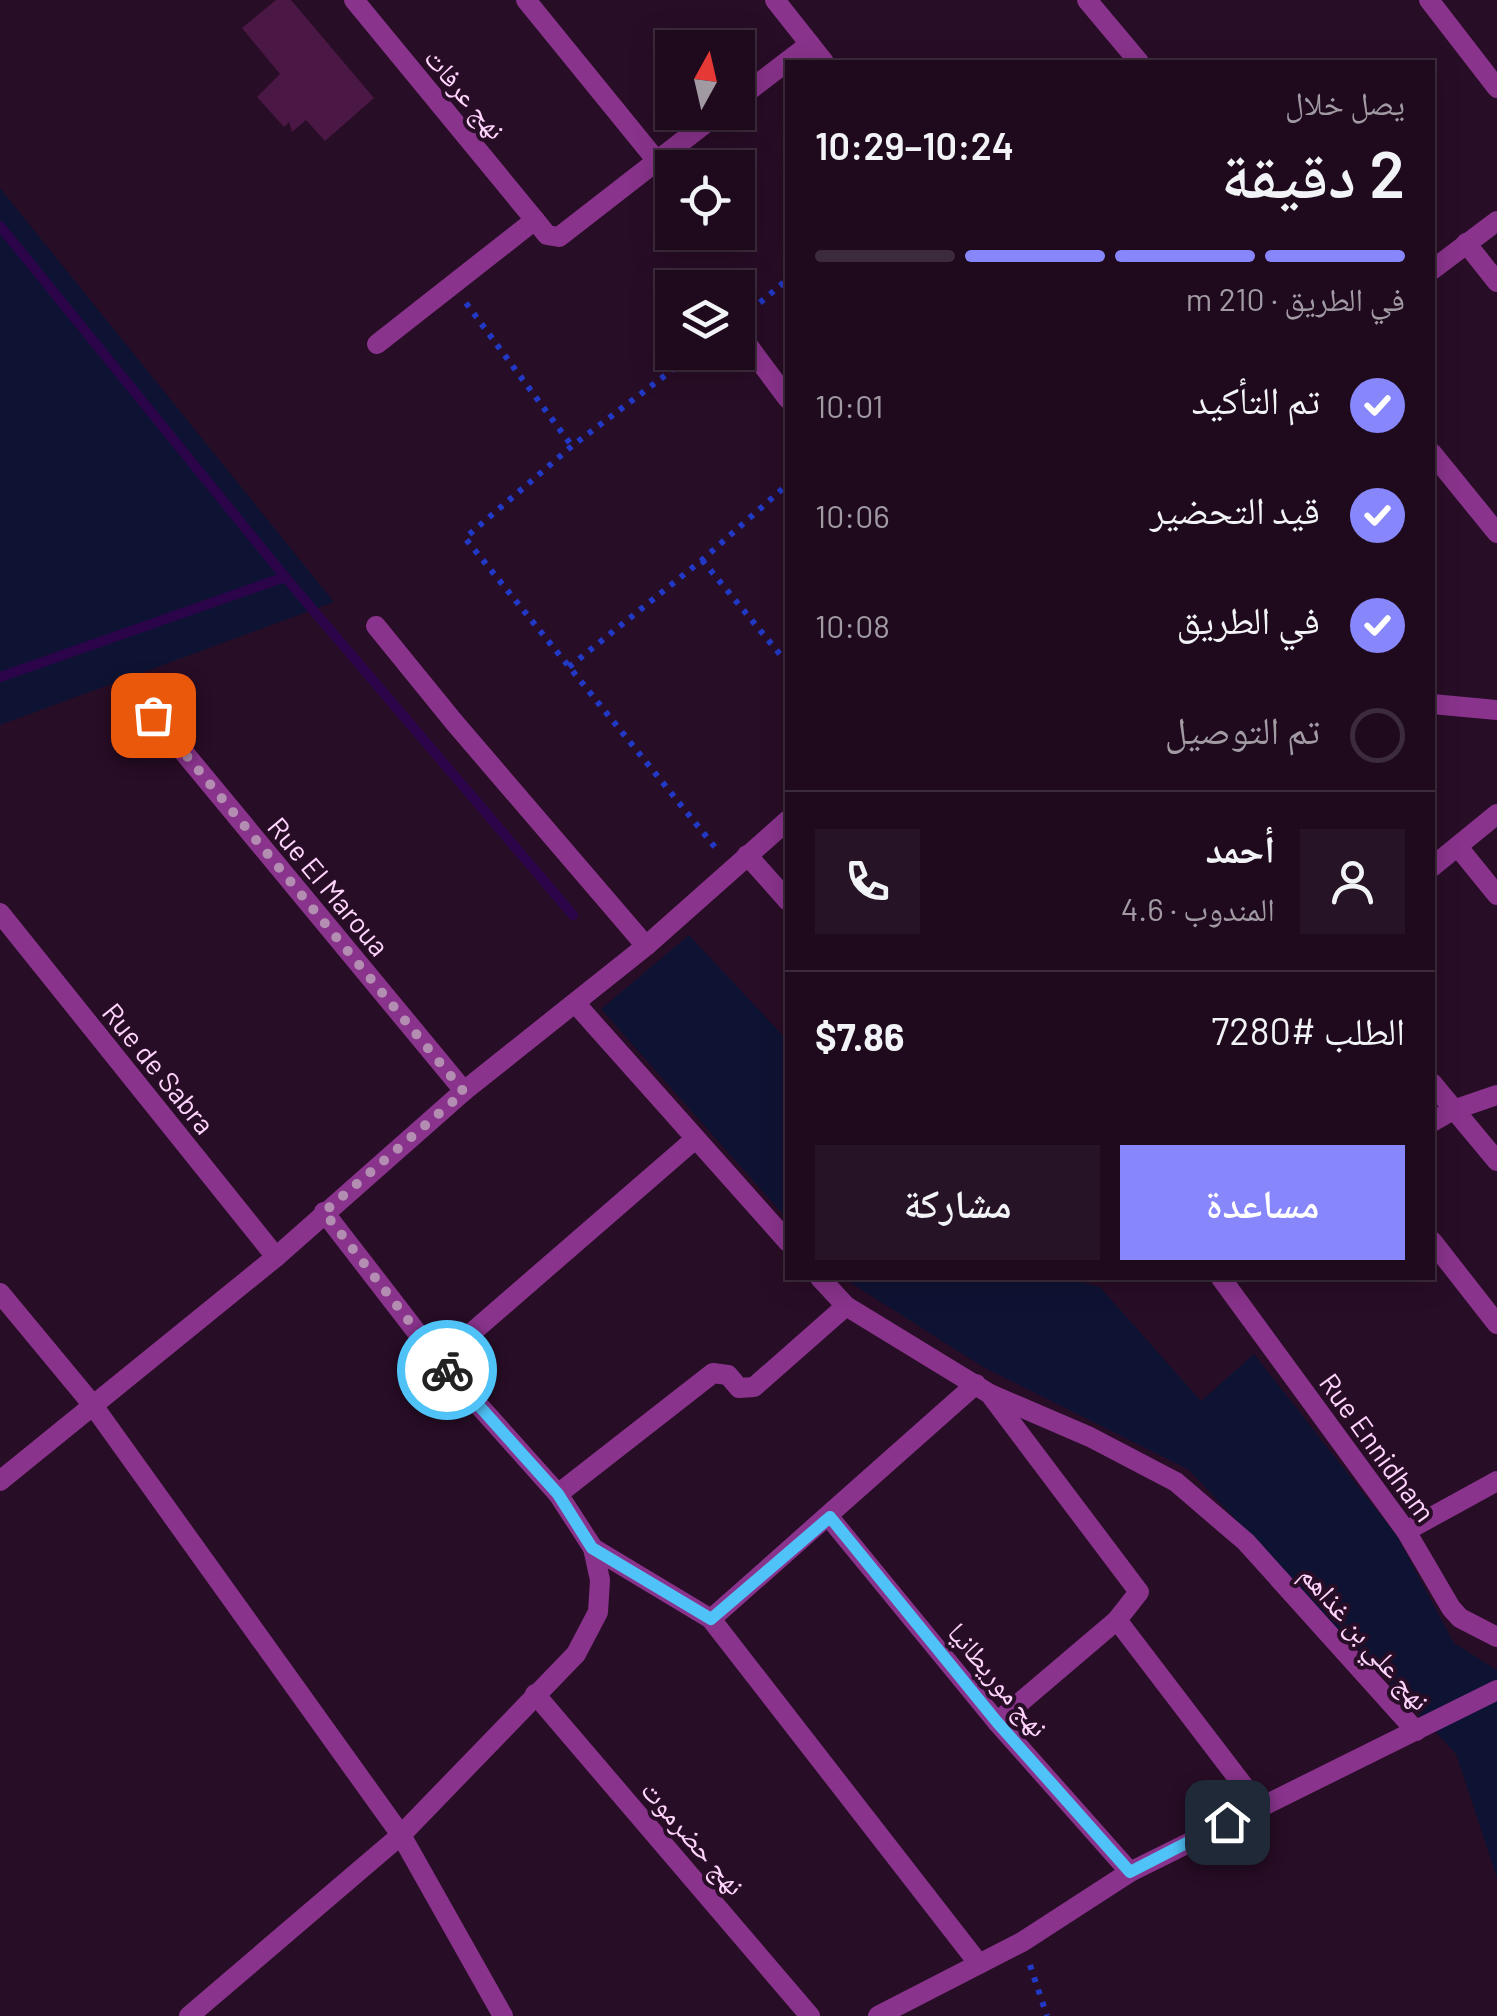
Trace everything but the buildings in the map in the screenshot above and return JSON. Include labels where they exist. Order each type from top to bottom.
[{"type":"street","name":"نهج عرفات","points":[[354,0],[535,220]]},
{"type":"street","points":[[526,0],[655,160]]},
{"type":"street","points":[[775,0],[822,60]]},
{"type":"street","points":[[1087,0],[1137,60]]},
{"type":"street","points":[[1429,0],[1497,88]]},
{"type":"street","points":[[789,60],[810,44]]},
{"type":"street","points":[[755,86],[785,63]]},
{"type":"street","points":[[670,150],[696,130]]},
{"type":"street","points":[[377,344],[535,220],[547,235],[559,237],[655,162]]},
{"type":"street","points":[[1435,268],[1497,222]]},
{"type":"street","points":[[1466,243],[1497,282]]},
{"type":"street","points":[[755,355],[785,395]]},
{"type":"street","points":[[1435,457],[1497,533]]},
{"type":"street","points":[[376,626],[646,946]]},
{"type":"street","points":[[1435,704],[1497,710]]},
{"type":"street","name":"Rue El Maroua","points":[[153,715],[464,1092]]},
{"type":"street","points":[[1435,864],[1497,814]]},
{"type":"street","points":[[0,1480],[276,1257],[464,1092],[646,946],[785,823]]},
{"type":"street","points":[[1458,848],[1497,895]]},
{"type":"street","points":[[739,861],[785,899]]},
{"type":"street","name":"Rue de Sabra","points":[[0,914],[276,1257]]},
{"type":"street","points":[[576,1004],[785,1239]]},
{"type":"street","points":[[1435,1087],[1497,1161]]},
{"type":"street","points":[[1435,1120],[1497,1095]]},
{"type":"street","points":[[439,1361],[694,1140]]},
{"type":"street","points":[[190,2016],[401,1835],[576,1654],[598,1612],[600,1580],[592,1548],[558,1494],[439,1361],[324,1212]]},
{"type":"street","points":[[1435,1246],[1497,1324]]},
{"type":"street","points":[[822,1280],[846,1306],[983,1389],[1138,1590],[1139,1596],[1117,1620],[997,1722]]},
{"type":"street","name":"Rue Ennidham","points":[[1222,1280],[1406,1531],[1451,1608],[1460,1618],[1495,1633]]},
{"type":"street","points":[[0,1293],[92,1404],[401,1835],[503,2016]]},
{"type":"street","points":[[558,1494],[713,1373],[728,1375],[739,1388],[754,1387],[846,1306]]},
{"type":"street","points":[[711,1619],[983,1389]]},
{"type":"street","name":"نهج علي بن غذاهم","points":[[878,2016],[1022,1942],[1130,1872],[1416,1730],[1246,1542],[1176,1482],[983,1389]]},
{"type":"street","points":[[1406,1531],[1497,1481]]},
{"type":"street","name":"نهج موريطانيا","points":[[830,1517],[997,1722],[1130,1872]]},
{"type":"street","points":[[592,1548],[711,1619],[979,1964]]},
{"type":"street","points":[[1117,1620],[1260,1806]]},
{"type":"street","points":[[1416,1730],[1497,1690]]},
{"type":"street","name":"نهج حضرموت","points":[[535,1694],[810,2016]]},
{"type":"path","points":[[755,307],[785,282]]},
{"type":"path","points":[[453,286],[572,446]]},
{"type":"path","points":[[672,370],[572,446],[466,538],[569,667],[739,861]]},
{"type":"path","points":[[569,667],[702,560],[785,487]]},
{"type":"path","points":[[702,560],[785,660]]},
{"type":"path","points":[[1022,1942],[1047,2016]]},
{"type":"shaded area","points":[[0,188],[334,602],[0,725]]},
{"type":"shaded area","points":[[689,935],[785,1038],[785,1217],[601,1009]]},
{"type":"shaded area","points":[[846,1280],[1072,1280],[1100,1287],[1201,1401],[1254,1354],[1397,1536],[1454,1643],[1497,1670],[1497,1878],[1456,1754],[1189,1470],[983,1367]]},
{"type":"waterway","points":[[0,226],[285,577],[573,915]]},
{"type":"waterway","points":[[0,677],[285,577]]},
{"type":"way so far","points":[[153,715],[464,1092],[324,1212],[447,1370]]},
{"type":"route","points":[[447,1370],[558,1494],[592,1548],[711,1619],[830,1517],[997,1722],[1130,1872],[1227,1822]]}]
